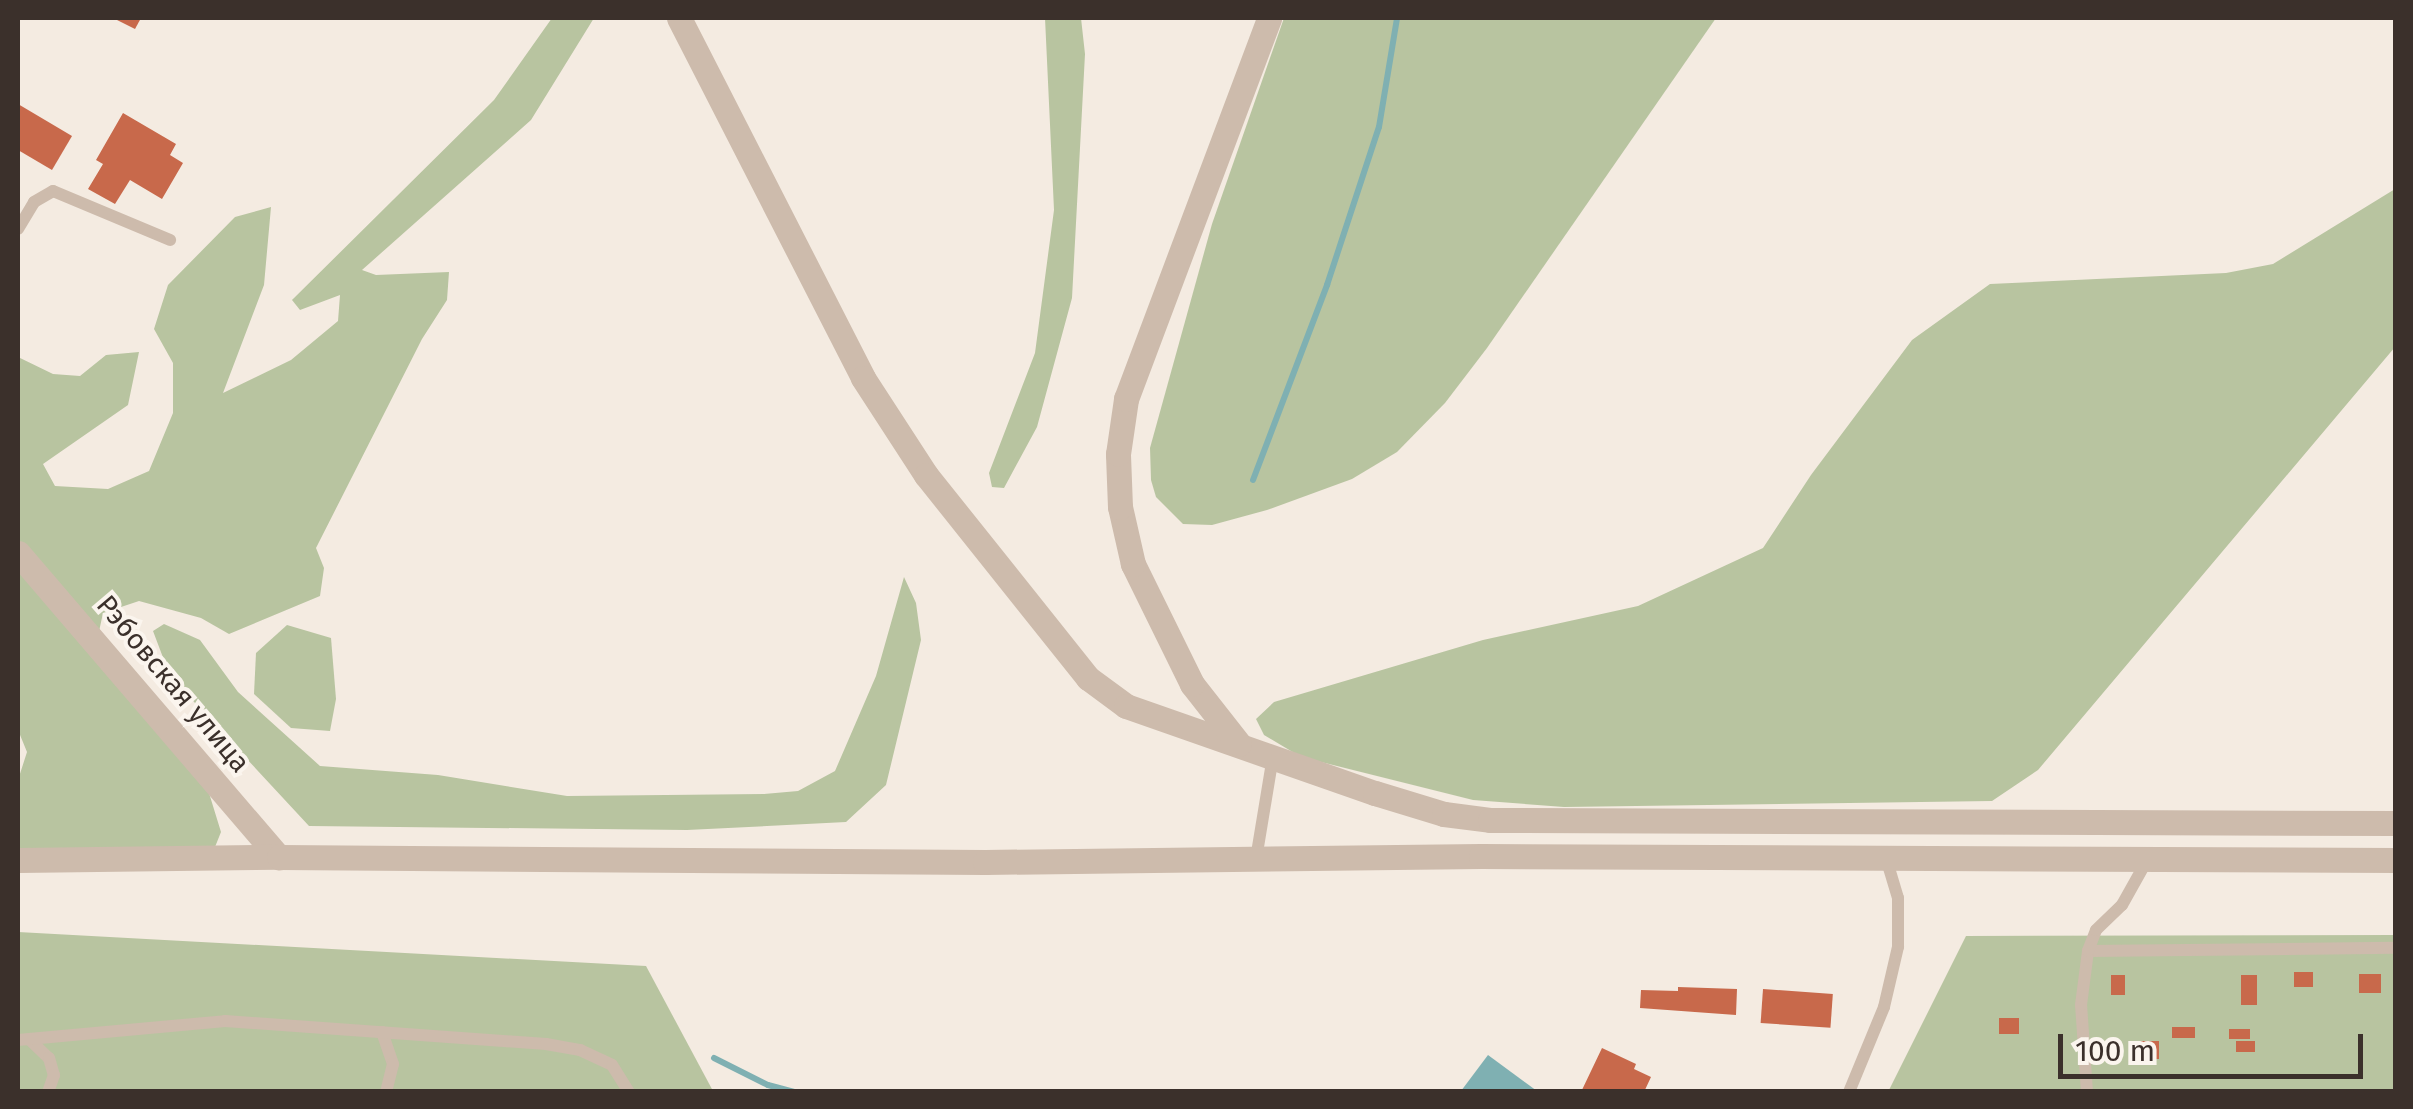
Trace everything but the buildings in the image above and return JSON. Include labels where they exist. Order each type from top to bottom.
[{"type":"street","points":[[679,18],[743,135],[863,378],[926,475],[1088,678],[1145,714],[1374,793],[1444,814],[1490,820],[2396,822]]},
{"type":"street","points":[[1239,744],[1192,684],[1140,581],[1120,507],[1118,454],[1126,399],[1269,18]]},
{"type":"street","name":"Рэбовская улица","points":[[18,553],[280,857]]},
{"type":"street","points":[[18,860],[2396,860]]},
{"type":"lane","points":[[18,229],[34,202],[53,191],[170,240]]},
{"type":"lane","points":[[1256,859],[1272,756]]},
{"type":"lane","points":[[1849,1092],[1884,1007],[1898,947],[1898,898],[1886,858]]},
{"type":"lane","points":[[2086,1092],[2081,1005],[2088,951],[2096,930],[2122,905],[2146,862]]},
{"type":"lane","points":[[2088,951],[2396,948]]},
{"type":"lane","points":[[23,1040],[225,1021],[382,1032],[580,1050],[612,1065],[629,1092]]},
{"type":"lane","points":[[382,1032],[393,1064],[386,1092]]},
{"type":"lane","points":[[23,1040],[48,1058],[54,1075],[48,1092]]},
{"type":"green space","points":[[552,18],[594,18],[531,120],[362,270],[376,275],[449,272],[447,300],[422,339],[316,548],[324,568],[320,596],[229,634],[201,618],[139,601],[103,613],[95,650],[209,793],[221,832],[213,852],[18,854],[18,780],[27,752],[18,730],[18,357],[53,374],[80,376],[106,355],[139,352],[128,405],[43,464],[55,486],[108,489],[149,471],[173,413],[173,363],[154,329],[168,285],[235,217],[271,207],[264,285],[223,393],[291,360],[338,321],[340,295],[300,310],[292,300],[494,100]]},
{"type":"green space","points":[[1045,18],[1081,18],[1085,54],[1072,298],[1037,427],[1004,488],[992,487],[989,473],[1035,353],[1054,210]]},
{"type":"green space","points":[[1284,18],[1716,18],[1487,348],[1445,403],[1397,452],[1352,479],[1267,510],[1212,525],[1183,524],[1156,497],[1150,448],[1212,224]]},
{"type":"green space","points":[[2395,189],[2395,347],[2038,770],[1992,801],[1564,807],[1473,800],[1301,757],[1264,735],[1256,719],[1274,702],[1483,640],[1638,606],[1763,548],[1811,475],[1912,340],[1990,284],[2226,273],[2273,264]]},
{"type":"green space","points":[[904,577],[916,603],[921,640],[886,785],[846,822],[687,830],[309,826],[170,676],[153,631],[164,624],[200,640],[238,692],[320,766],[438,775],[567,796],[764,794],[798,791],[835,771],[876,676]]},
{"type":"green space","points":[[287,625],[331,638],[336,699],[330,731],[291,728],[254,694],[256,653]]},
{"type":"green space","points":[[18,932],[646,966],[713,1091],[18,1091]]},
{"type":"green space","points":[[2395,935],[2395,1091],[1888,1092],[1966,936]]},
{"type":"water","points":[[1488,1055],[1537,1091],[1461,1091]]},
{"type":"waterway","points":[[1253,480],[1327,285],[1379,127],[1397,18]]},
{"type":"waterway","points":[[714,1058],[768,1085],[795,1092]]}]
